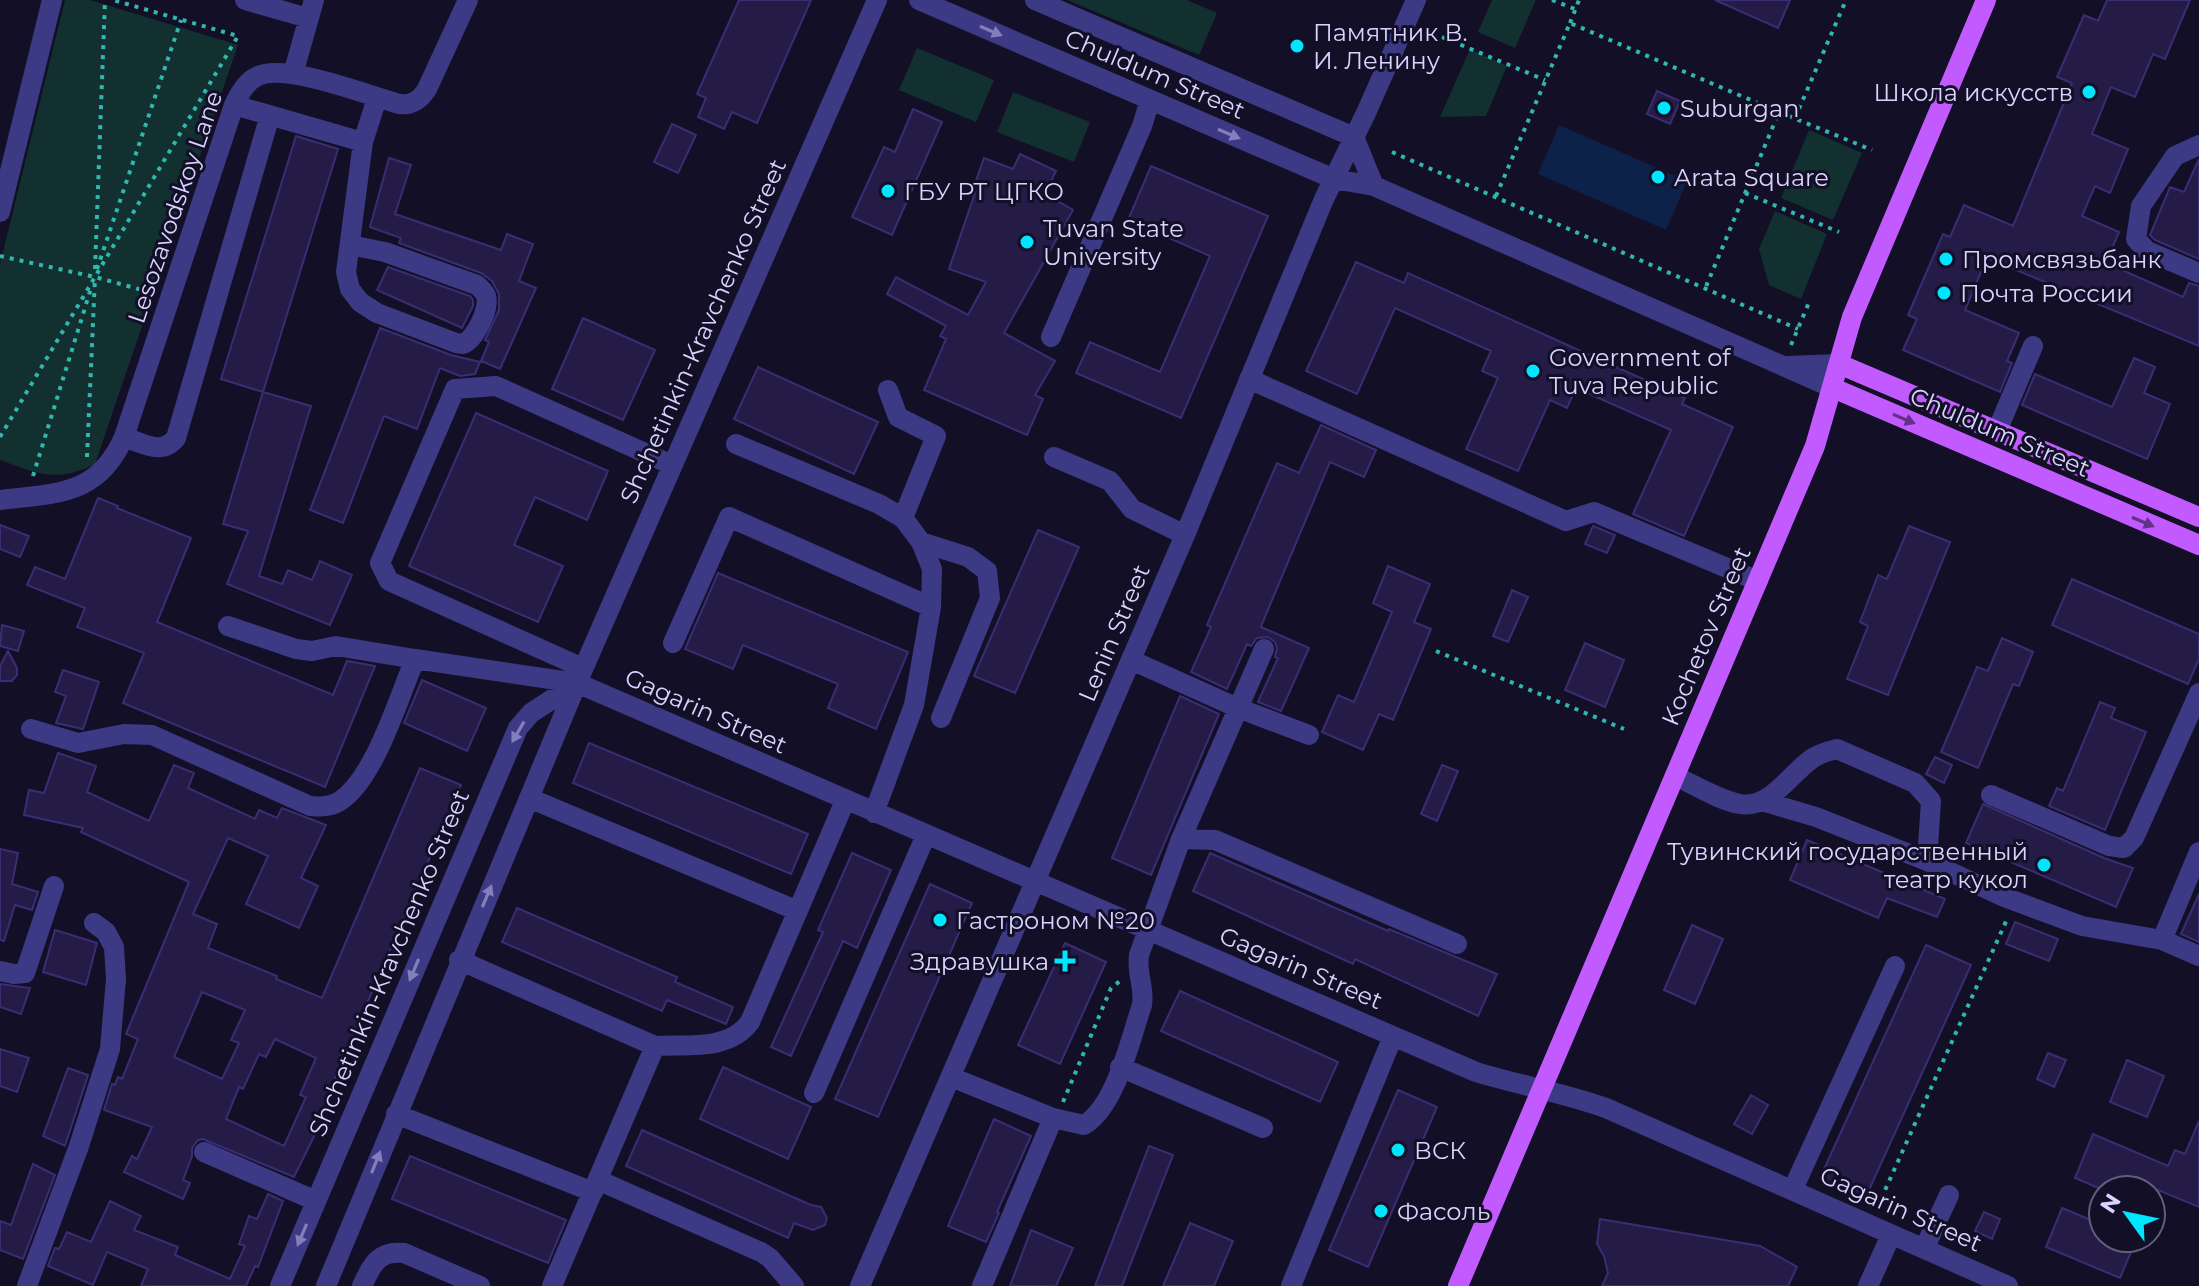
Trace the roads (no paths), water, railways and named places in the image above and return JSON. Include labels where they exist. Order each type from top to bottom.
[{"type":"main road","name":"Kochetov Street","points":[[1458,1286],[1815,446],[1852,317],[1986,0]]},
{"type":"main road","name":"Chuldum Street","points":[[1839,364],[2199,517]]},
{"type":"main road","name":"Chuldum Street","points":[[1833,388],[2199,545]]},
{"type":"street","points":[[0,212],[52,0]]},
{"type":"street","points":[[245,0],[311,9],[293,74]]},
{"type":"street","name":"Lesozavodskoy Lane","points":[[0,500],[51,494],[86,484],[115,458],[234,105],[245,86],[260,74],[293,74],[404,105],[420,98],[468,0]]},
{"type":"street","name":"Shchetinkin-Kravchenko Street","points":[[326,1286],[459,960],[580,676],[877,0]]},
{"type":"street","name":"Chuldum Street","points":[[919,0],[1334,179],[1374,186],[1784,358],[1833,388]]},
{"type":"street","name":"Chuldum Street","points":[[1035,0],[1354,137]]},
{"type":"street","name":"Lenin Street","points":[[860,1286],[1185,535],[1334,179],[1416,0]]},
{"type":"street","points":[[350,245],[385,252],[477,285],[486,296],[486,304],[471,341],[456,343],[377,313],[360,302],[350,289],[346,272],[363,142],[377,98]]},
{"type":"street","points":[[1051,337],[1142,126],[1150,100]]},
{"type":"street","points":[[234,105],[363,142]]},
{"type":"street","points":[[124,437],[157,448],[171,444],[176,438],[270,115]]},
{"type":"street","points":[[1354,137],[1374,186]]},
{"type":"street","points":[[2199,145],[2175,156],[2141,206],[2136,239],[2147,251],[2199,273]]},
{"type":"street","points":[[1997,431],[2033,346]]},
{"type":"street","name":"Chuldum Street","points":[[1784,358],[1839,364]]},
{"type":"street","points":[[1249,379],[1566,521],[1594,512],[1758,581]]},
{"type":"street","points":[[580,676],[389,581],[380,563],[455,389],[496,386],[672,465]]},
{"type":"street","points":[[888,390],[898,417],[936,436],[903,518]]},
{"type":"street","points":[[736,444],[879,504],[903,518],[921,542],[932,569],[931,607],[914,705],[874,813]]},
{"type":"street","points":[[1054,457],[1110,481],[1132,509],[1185,535]]},
{"type":"street","points":[[673,643],[729,517],[931,607]]},
{"type":"street","points":[[921,542],[968,557],[987,571],[990,598],[941,718]]},
{"type":"street","points":[[228,626],[296,649],[312,651],[336,646],[415,659],[580,676]]},
{"type":"street","points":[[951,1077],[1053,1118],[1084,1125],[1096,1119],[1106,1104],[1142,1005],[1144,992],[1137,967],[1181,839],[1264,649]]},
{"type":"street","points":[[31,729],[78,743],[124,734],[152,735],[310,806],[325,807],[340,801],[365,777],[415,659]]},
{"type":"street","points":[[1131,660],[1238,708],[1309,735]]},
{"type":"street","name":"Shchetinkin-Kravchenko Street","points":[[280,1286],[518,728],[531,713],[580,676]]},
{"type":"street","name":"Gagarin Street","points":[[580,676],[845,801],[1476,1072],[1540,1091],[1576,1097],[1606,1108],[2008,1286]]},
{"type":"street","points":[[1991,795],[2109,846],[2124,848],[2134,838],[2199,693]]},
{"type":"street","points":[[1675,776],[1736,803],[1748,804],[1762,801],[1815,756],[1837,749],[1915,783],[1931,801],[1927,861]]},
{"type":"street","points":[[529,798],[798,911]]},
{"type":"street","points":[[459,960],[655,1046],[732,1039],[743,1032],[750,1022],[845,801]]},
{"type":"street","points":[[1762,801],[1816,817],[2082,926],[2162,940],[2199,956]]},
{"type":"street","points":[[814,1093],[926,835]]},
{"type":"street","points":[[1181,839],[1215,840],[1457,944]]},
{"type":"street","points":[[2162,940],[2199,852]]},
{"type":"street","points":[[0,971],[25,973],[54,886]]},
{"type":"street","points":[[27,1286],[79,1146],[110,1049],[116,979],[114,947],[106,932],[94,923]]},
{"type":"street","points":[[1793,1189],[1895,966]]},
{"type":"street","points":[[1291,1286],[1393,1036]]},
{"type":"street","points":[[552,1286],[655,1046]]},
{"type":"street","points":[[1120,1067],[1263,1128]]},
{"type":"street","points":[[396,1114],[596,1186],[761,1252],[794,1286]]},
{"type":"street","points":[[982,1286],[1053,1118]]},
{"type":"street","points":[[204,1152],[316,1201]]},
{"type":"street","points":[[1924,1249],[1949,1195]]},
{"type":"street","points":[[1868,1286],[1891,1235]]},
{"type":"street","points":[[362,1286],[372,1264],[381,1255],[393,1252],[404,1253],[480,1286]]},
{"type":"water","points":[[1559,125],[1687,181],[1666,230],[1538,174]]},
{"type":"place","name":"Памятник В. И. Ленину","points":[[1297,46]]},
{"type":"place","name":"Школа искусств","points":[[2089,92]]},
{"type":"place","name":"Suburgan","points":[[1664,108]]},
{"type":"place","name":"Arata Square","points":[[1658,177]]},
{"type":"place","name":"ГБУ РТ ЦГКО","points":[[888,191]]},
{"type":"place","name":"Tuvan State University","points":[[1027,242]]},
{"type":"place","name":"Промсвязьбанк","points":[[1946,259]]},
{"type":"place","name":"Почта России","points":[[1944,293]]},
{"type":"place","name":"Government of Tuva Republic","points":[[1533,371]]},
{"type":"place","name":"Тувинский государственный театр кукол","points":[[2044,865]]},
{"type":"place","name":"Гастроном №20","points":[[940,920]]},
{"type":"place","name":"Здравушка","points":[[1065,961]]},
{"type":"place","name":"ВСК","points":[[1398,1150]]},
{"type":"place","name":"Фасоль","points":[[1381,1211]]}]
